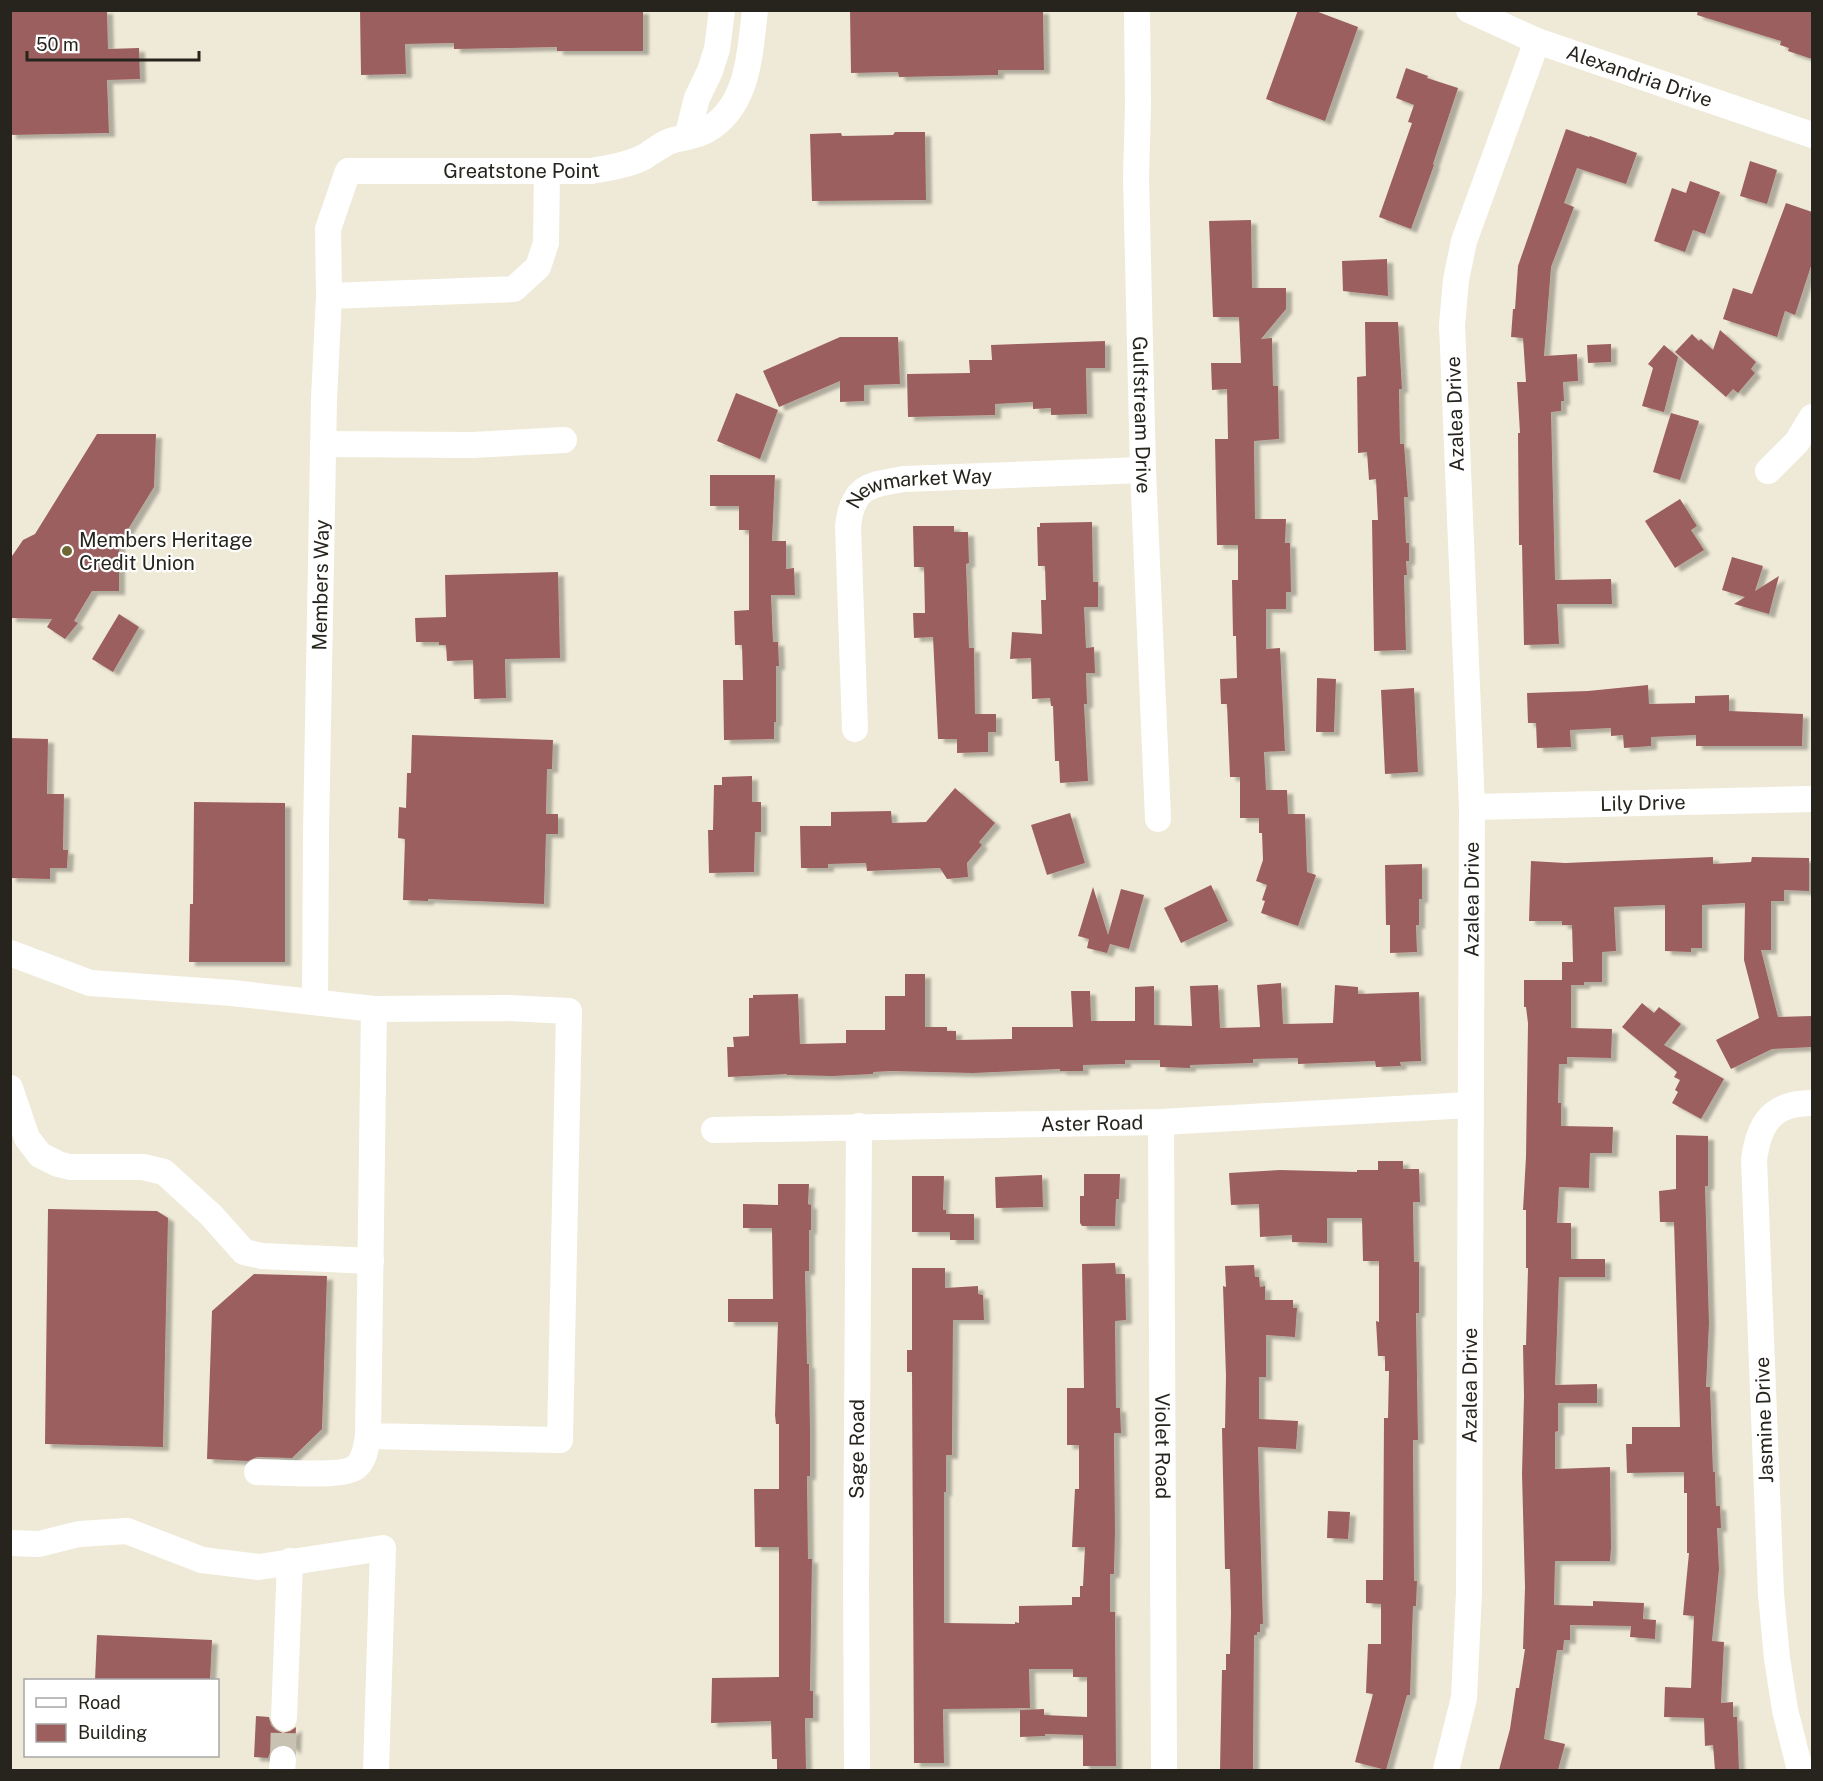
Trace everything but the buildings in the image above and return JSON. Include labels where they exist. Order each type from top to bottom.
[{"type":"street","points":[[687,138],[697,98],[710,72],[717,49],[722,10]]},
{"type":"street","name":"Greatstone Point","points":[[348,171],[591,171],[643,158],[669,142],[706,131],[720,121],[735,101],[747,75],[755,10]]},
{"type":"street","name":"Gulfstream Drive","points":[[1137,10],[1136,177],[1143,470],[1158,819]]},
{"type":"street","name":"Alexandria Drive","points":[[1469,10],[1537,41],[1812,135]]},
{"type":"street","name":"Azalea Drive","points":[[1446,1770],[1464,1698],[1470,1592],[1472,807],[1453,314],[1456,280],[1464,241],[1537,41]]},
{"type":"street","name":"Members Way","points":[[315,1002],[316,822],[329,296],[328,229],[348,171]]},
{"type":"street","points":[[329,296],[514,289],[538,267],[546,243],[547,171]]},
{"type":"street","points":[[1768,471],[1797,442],[1812,417]]},
{"type":"street","points":[[324,444],[472,445],[564,440]]},
{"type":"street","name":"Newmarket Way","points":[[855,729],[848,527],[850,511],[862,490],[904,479],[1143,470]]},
{"type":"street","name":"Lily Drive","points":[[1472,807],[1812,799]]},
{"type":"street","points":[[10,953],[90,983],[232,993],[374,1009],[506,1008],[569,1011],[560,1440],[368,1436]]},
{"type":"street","points":[[257,1472],[342,1473],[357,1467],[364,1454],[368,1436],[374,1009]]},
{"type":"street","points":[[10,1088],[27,1138],[40,1155],[58,1164],[70,1167],[143,1167],[164,1172],[211,1215],[244,1252],[262,1256],[371,1261]]},
{"type":"street","name":"Jasmine Drive","points":[[1800,1770],[1785,1710],[1771,1594],[1754,1160],[1757,1138],[1766,1121],[1780,1110],[1802,1103],[1812,1103]]},
{"type":"street","name":"Aster Road","points":[[714,1130],[1161,1122],[1470,1105]]},
{"type":"street","name":"Violet Road","points":[[1161,1122],[1164,1770]]},
{"type":"street","name":"Sage Road","points":[[857,1770],[859,1126]]},
{"type":"street","points":[[10,1543],[39,1544],[79,1534],[127,1532],[202,1560],[259,1567],[383,1548],[376,1770]]},
{"type":"street","points":[[284,1718],[290,1561]]},
{"type":"tunnel","points":[[283,1759],[284,1718]]},
{"type":"place","name":"Members Heritage Credit Union","points":[[67,551]]}]
